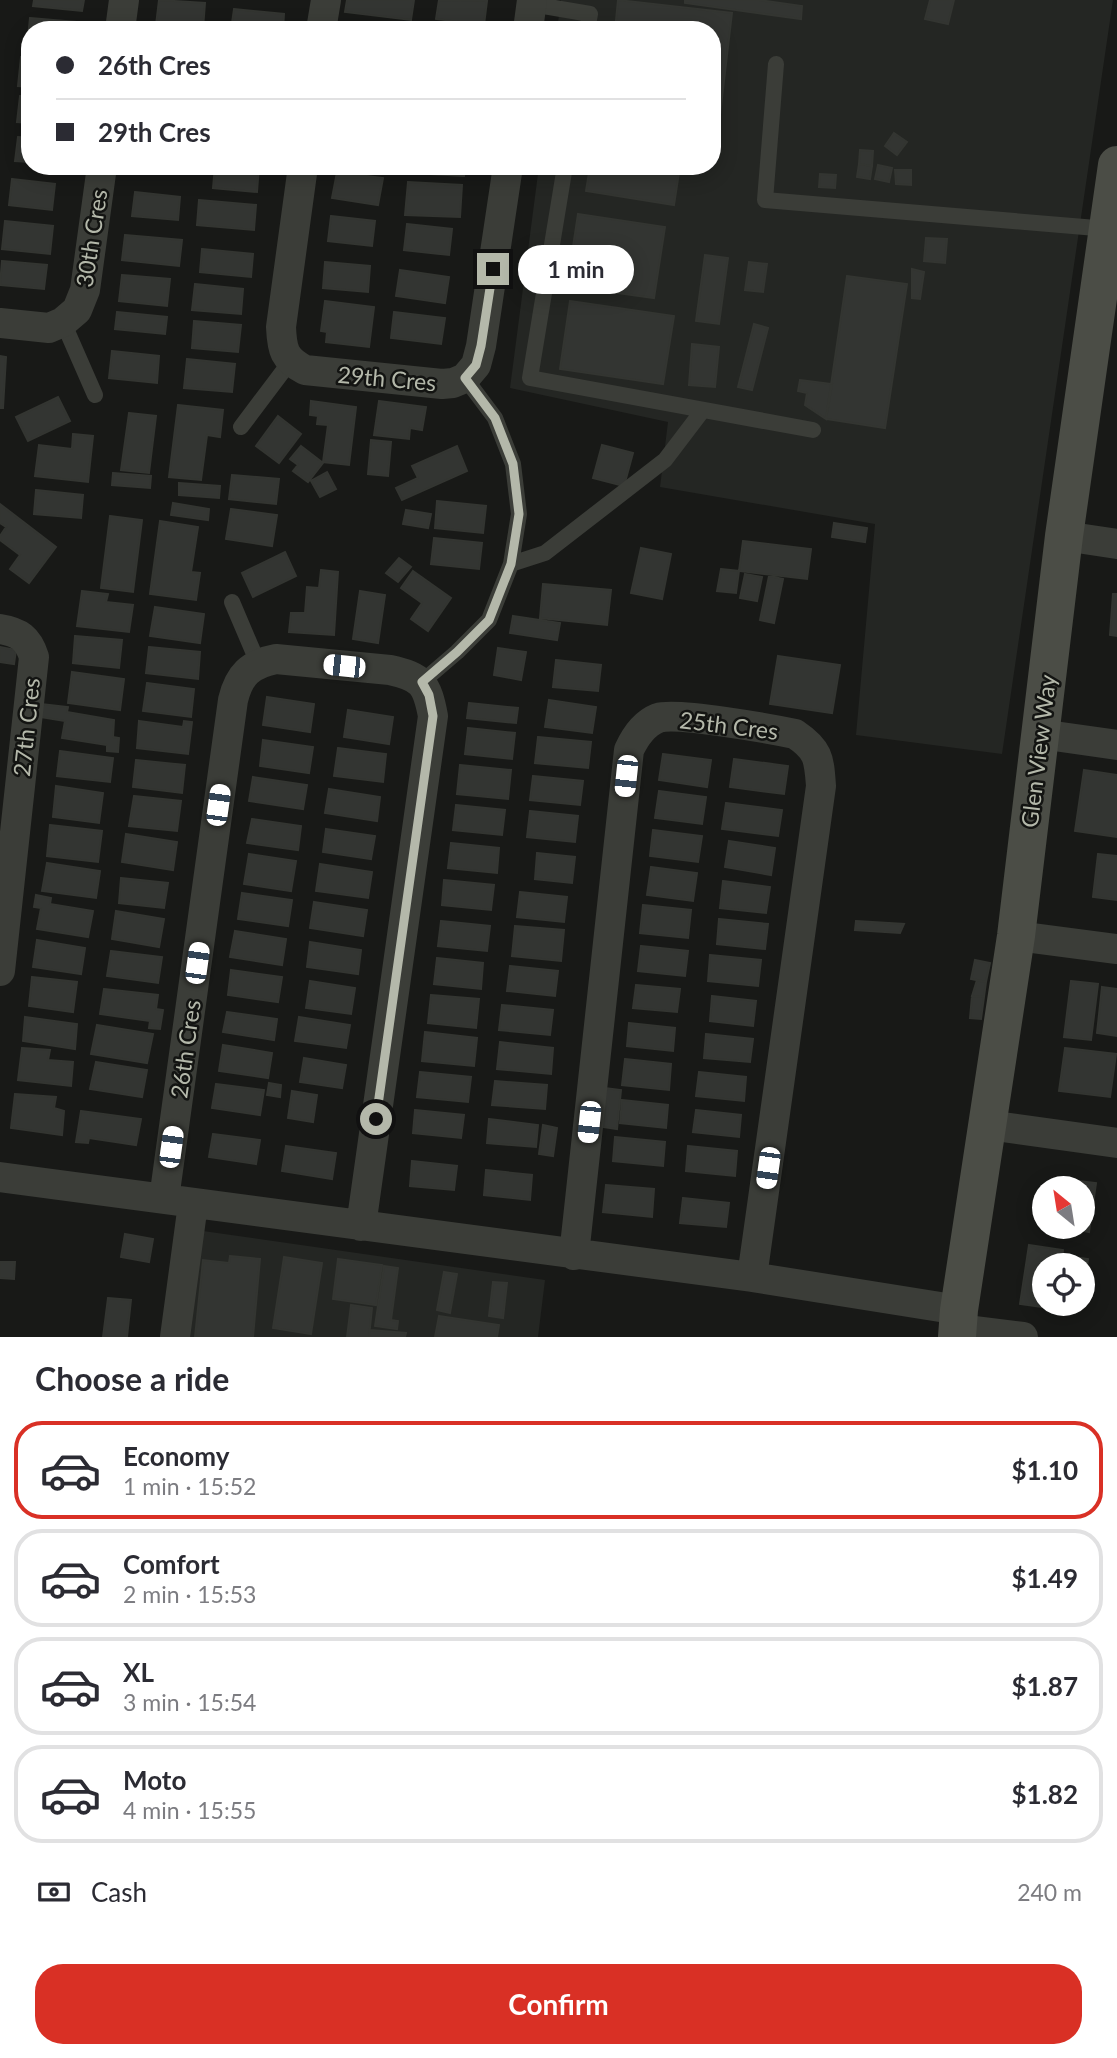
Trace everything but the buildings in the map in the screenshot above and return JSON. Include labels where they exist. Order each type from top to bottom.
[{"type":"street","points":[[121,21],[124,0]]},
{"type":"street","points":[[322,21],[326,0]]},
{"type":"street","name":"Glen View Way","points":[[958,1326],[1016,936],[1064,536],[1105,336],[1108,229],[1117,164]]},
{"type":"street","name":"30th Cres","points":[[63,322],[77,310],[85,290],[101,175]]},
{"type":"street","points":[[290,362],[282,347],[281,327],[302,175]]},
{"type":"street","name":"29th Cres","points":[[290,362],[305,370],[442,384],[465,378],[476,365],[481,346],[507,175]]},
{"type":"street","points":[[0,323],[49,328],[63,322]]},
{"type":"street","points":[[1064,536],[1117,544]]},
{"type":"street","name":"27th Cres","points":[[0,629],[14,631],[29,642],[34,657],[0,971]]},
{"type":"street","points":[[258,663],[276,659],[408,674],[422,682],[429,695],[433,716],[361,1226]]},
{"type":"street","name":"26th Cres","points":[[164,1199],[233,700],[237,684],[258,663]]},
{"type":"street","name":"25th Cres","points":[[574,1255],[629,750],[638,732],[658,718],[679,717],[795,734],[810,744],[819,759],[821,786],[752,1277]]},
{"type":"street","points":[[1040,734],[1117,745]]},
{"type":"street","points":[[1016,936],[1117,949]]},
{"type":"street","points":[[988,1125],[1117,1143]]},
{"type":"street","points":[[0,1177],[752,1277],[958,1326],[1023,1337]]},
{"type":"street","points":[[175,1337],[194,1204]]},
{"type":"lane","points":[[531,11],[590,14],[589,21]]},
{"type":"lane","points":[[776,64],[765,200],[1108,229]]},
{"type":"lane","points":[[564,175],[530,379],[813,430]]},
{"type":"lane","points":[[63,322],[94,395]]},
{"type":"lane","points":[[242,427],[290,362]]},
{"type":"lane","points":[[422,682],[489,620],[511,564],[519,514],[513,464],[495,418],[465,378]]},
{"type":"lane","points":[[511,564],[545,553],[665,460],[703,410]]},
{"type":"lane","points":[[232,602],[258,663]]},
{"type":"shaded area","points":[[561,0],[1113,0],[1002,754],[856,735],[875,524],[660,487],[668,422],[510,388],[538,175],[721,175],[721,21],[558,21]]},
{"type":"shaded area","points":[[196,1230],[545,1280],[538,1337],[186,1337]]},
{"type":"route","points":[[376,1119],[433,716],[429,695],[422,682],[489,620],[511,564],[519,514],[513,464],[495,418],[465,378],[476,365],[481,346],[493,269]]}]
